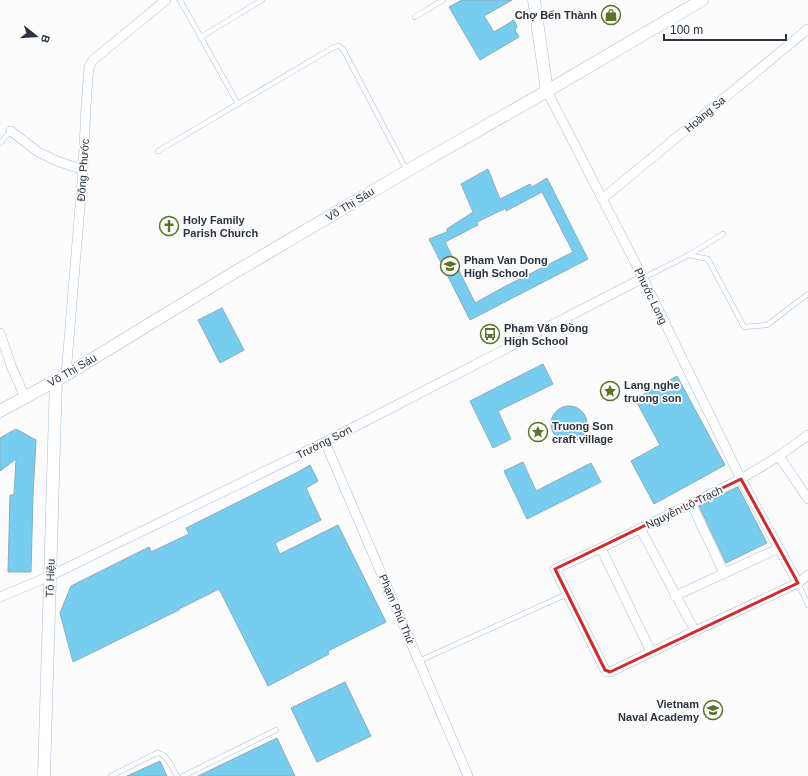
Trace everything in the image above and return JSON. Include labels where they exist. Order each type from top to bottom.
[{"type":"main road","name":"Phước Long","points":[[534,0],[548,91]]},
{"type":"main road","name":"Võ Thị Sáu","points":[[0,411],[61,378],[241,268],[407,170],[548,91],[702,0]]},
{"type":"main road","name":"Tô Hiệu","points":[[44,776],[50,576],[61,378]]},
{"type":"street","name":"Đông Phước","points":[[61,378],[83,170],[89,67],[93,60],[166,0]]},
{"type":"street","name":"Hoàng Sa","points":[[602,199],[808,29]]},
{"type":"street","name":"Phước Long","points":[[548,91],[742,479],[798,583]]},
{"type":"street","points":[[11,131],[38,152],[57,161],[83,170]]},
{"type":"street","name":"Trường Sơn","points":[[0,597],[50,576],[325,442],[642,278]]},
{"type":"street","points":[[0,333],[12,368],[25,397]]},
{"type":"street","name":"Nguyễn Lộ Trạch","points":[[567,594],[555,569],[602,548],[742,479],[779,456],[808,435]]},
{"type":"street","name":"Phạm Phú Thứ","points":[[325,442],[468,776]]},
{"type":"street","points":[[779,456],[808,499]]},
{"type":"street","points":[[691,503],[724,573]]},
{"type":"street","points":[[640,528],[695,631]]},
{"type":"street","points":[[602,548],[651,652]]},
{"type":"street","points":[[675,596],[779,548]]},
{"type":"street","points":[[567,594],[605,670],[610,672],[798,583],[808,575]]},
{"type":"lane","points":[[180,0],[238,104]]},
{"type":"lane","points":[[201,37],[262,0]]},
{"type":"lane","points":[[415,17],[443,0]]},
{"type":"lane","points":[[158,151],[337,46],[344,49],[407,170]]},
{"type":"lane","points":[[0,143],[11,131]]},
{"type":"lane","points":[[642,278],[689,256],[723,234]]},
{"type":"lane","points":[[689,256],[708,259],[744,326],[767,325],[808,294]]},
{"type":"lane","points":[[798,583],[808,605]]},
{"type":"lane","points":[[419,661],[567,594]]},
{"type":"lane","points":[[183,776],[276,730]]},
{"type":"lane","points":[[111,776],[157,753],[164,756],[177,776]]},
{"type":"highlighted area","points":[[741,479],[798,583],[610,672],[605,670],[555,569]]},
{"type":"building","points":[[462,0],[512,0],[484,16],[494,32],[514,20],[517,27],[515,30],[519,37],[480,60],[449,7]]},
{"type":"building","points":[[488,169],[500,199],[530,184],[532,187],[547,178],[588,259],[470,320],[429,239],[447,232],[447,229],[473,212],[461,184]],"holes":[[[542,192],[573,252],[475,303],[445,242],[478,225],[477,222],[506,208],[506,211]]]},
{"type":"building","points":[[222,308],[244,350],[220,363],[198,320]]},
{"type":"building","points":[[543,364],[553,384],[498,411],[511,439],[493,448],[470,401]]},
{"type":"building","points":[[677,376],[725,465],[654,504],[631,461],[660,445],[635,399]]},
{"type":"building","points":[[573,406],[582,411],[586,417],[586,431],[582,437],[573,442],[565,442],[556,437],[552,431],[551,420],[556,411],[562,407]]},
{"type":"building","points":[[16,429],[36,440],[31,572],[8,572],[10,495],[14,495],[16,459],[0,471],[0,438]]},
{"type":"building","points":[[523,462],[536,491],[591,463],[601,482],[527,519],[504,471]]},
{"type":"building","points":[[310,465],[318,481],[306,488],[321,520],[275,543],[280,554],[338,525],[386,622],[328,651],[329,654],[268,686],[219,589],[73,662],[60,613],[71,586],[149,547],[151,552],[189,534],[186,528]]},
{"type":"building","points":[[738,487],[767,543],[726,563],[699,506]]},
{"type":"building","points":[[345,682],[371,736],[317,762],[291,708]]},
{"type":"building","points":[[277,738],[295,776],[198,776]]},
{"type":"building","points":[[160,761],[167,776],[127,776]]},
{"type":"place","name":"Chợ Bến Thành","points":[[611,15]]},
{"type":"place","name":"Holy Family Parish Church","points":[[169,226]]},
{"type":"place","name":"Pham Van Dong High School","points":[[450,266]]},
{"type":"place","name":"Phạm Văn Đồng High School","points":[[490,334]]},
{"type":"place","name":"Lang nghe truong son","points":[[610,391]]},
{"type":"place","name":"Truong Son craft village","points":[[538,432]]},
{"type":"place","name":"Vietnam Naval Academy","points":[[713,710]]}]
